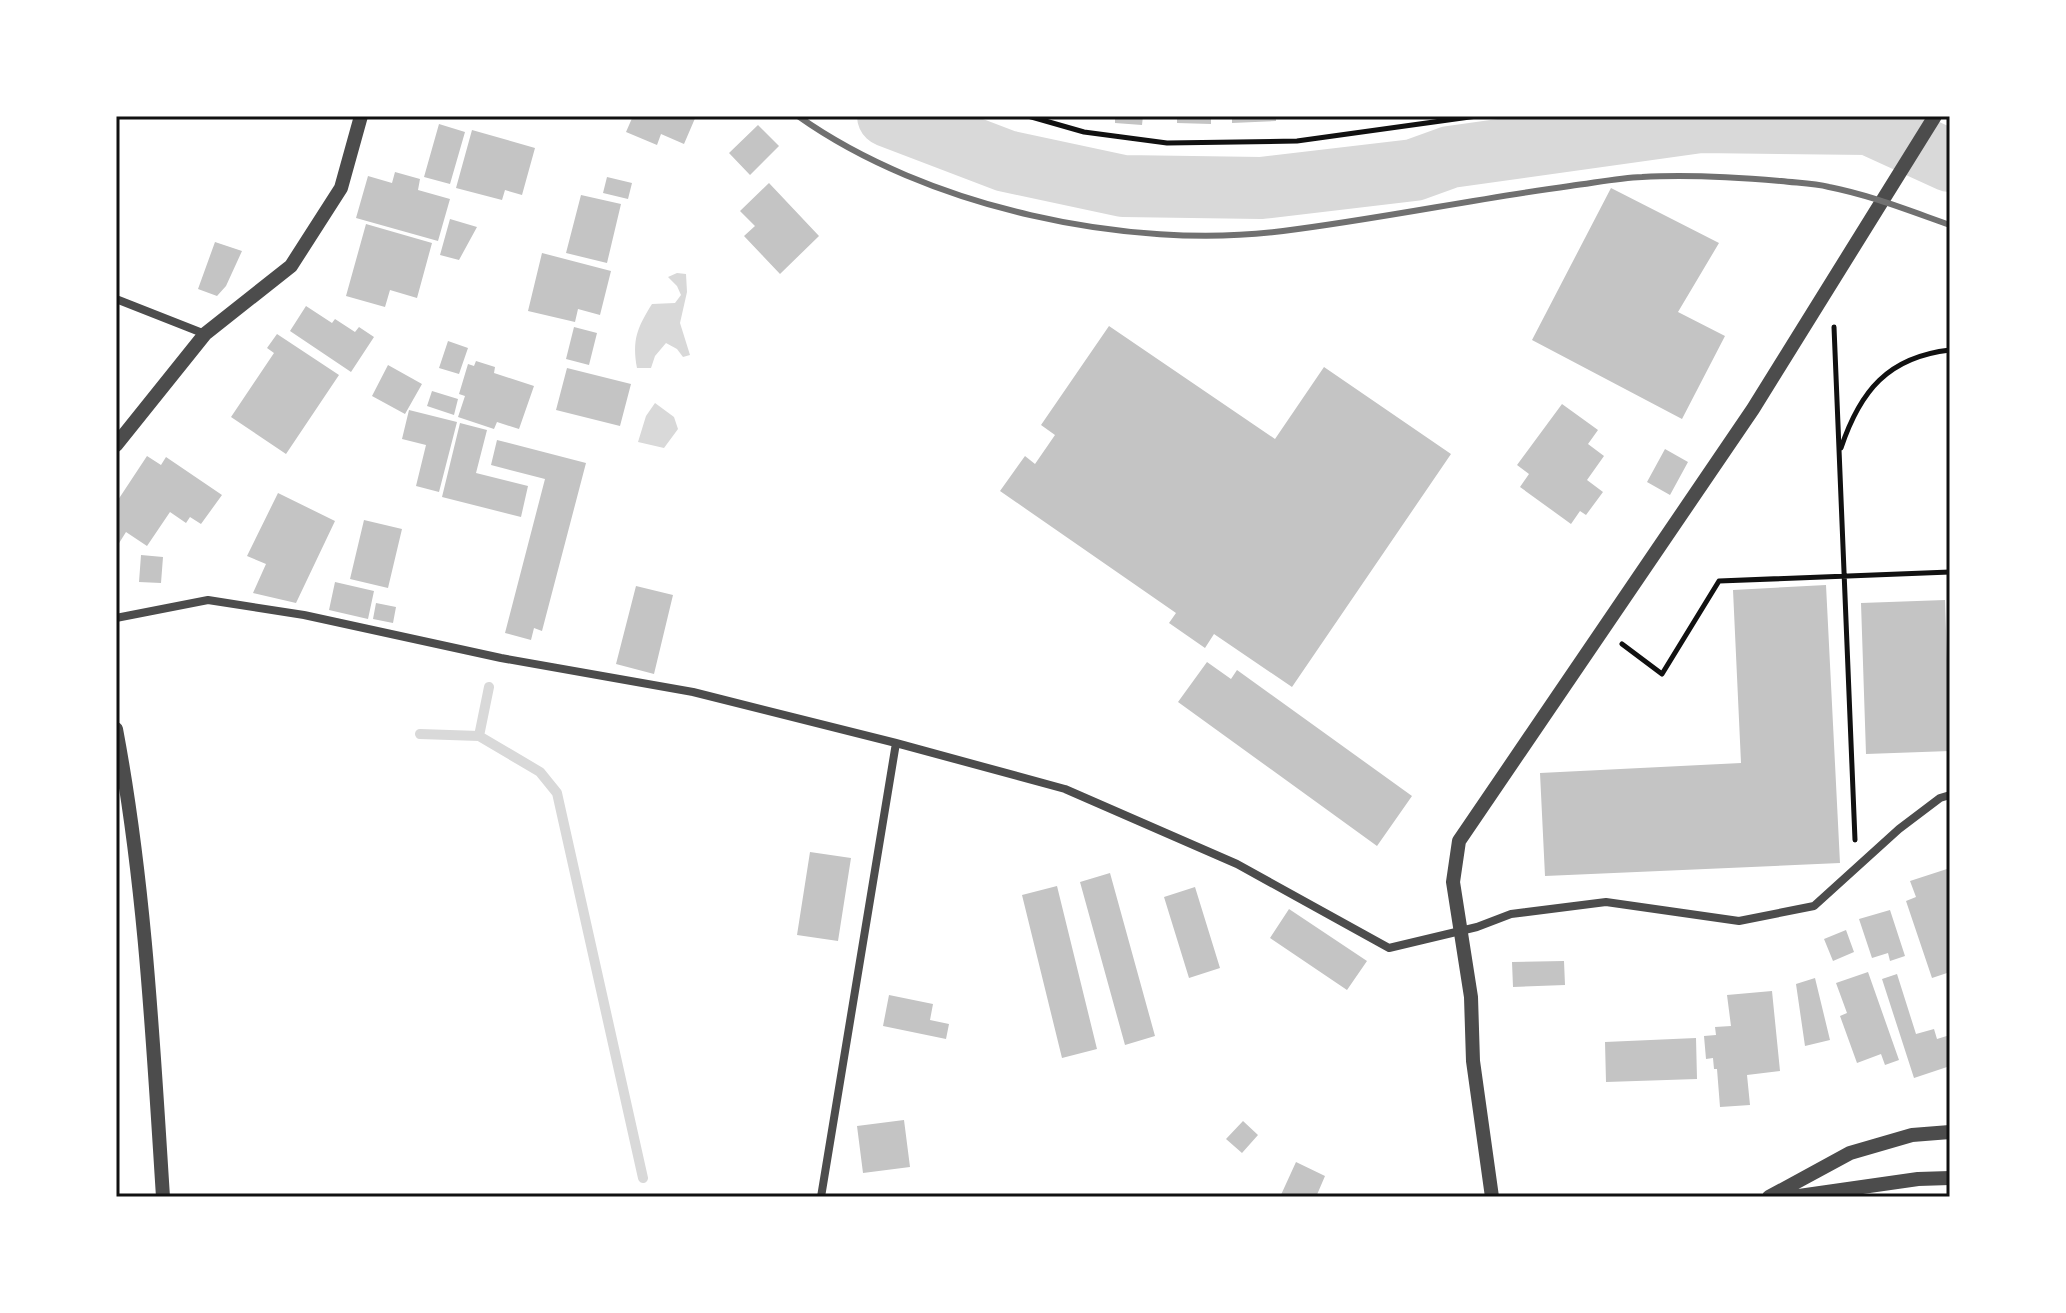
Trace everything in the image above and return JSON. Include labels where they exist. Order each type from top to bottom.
[{"type":"street","points":[[116,445],[205,334],[291,266],[341,188],[361,116]]},
{"type":"street","points":[[1492,1197],[1473,1061],[1471,997],[1453,882],[1459,841],[1753,409],[1935,116]]},
{"type":"street","points":[[116,299],[205,334]]},
{"type":"street","points":[[116,618],[208,600],[304,615],[501,658],[693,692],[896,743],[1065,789],[1237,864],[1389,948],[1477,927],[1511,914],[1606,902],[1739,921],[1814,906],[1899,829],[1940,798],[1950,795]]},
{"type":"street","points":[[116,729],[152,1014],[163,1197]]},
{"type":"street","points":[[821,1197],[896,743]]},
{"type":"street","points":[[1769,1197],[1850,1153],[1912,1135],[1950,1132]]},
{"type":"street","points":[[1792,1197],[1918,1179],[1950,1178]]},
{"type":"path","points":[[1028,116],[1084,132],[1167,143],[1297,141],[1477,116]]},
{"type":"path","points":[[1832,280],[1856,869]]},
{"type":"path","points":[[1839,452],[1852,416],[1883,377],[1911,358],[1950,350]]},
{"type":"path","points":[[1602,629],[1662,674],[1719,581],[1950,572]]},
{"type":"shaded area","points":[[677,273],[686,274],[687,292],[680,323],[690,355],[683,357],[666,343],[655,356],[651,368],[637,368],[635,350],[639,327],[652,304],[675,303],[681,295],[668,277]]},
{"type":"shaded area","points":[[655,403],[674,417],[678,429],[664,448],[638,442],[646,416]]},
{"type":"building","points":[[633,116],[696,116],[684,144],[661,134],[657,145],[626,132]]},
{"type":"building","points":[[1115,116],[1143,116],[1142,125],[1115,123]]},
{"type":"building","points":[[1177,116],[1211,116],[1211,124],[1177,123]]},
{"type":"building","points":[[1232,116],[1276,116],[1276,121],[1232,123]]},
{"type":"building","points":[[439,124],[465,132],[450,184],[424,177]]},
{"type":"building","points":[[758,125],[779,146],[750,175],[729,153]]},
{"type":"building","points":[[472,130],[535,148],[522,195],[505,190],[502,200],[456,188]]},
{"type":"building","points":[[395,172],[420,179],[418,190],[450,199],[438,241],[356,218],[368,176],[392,183]]},
{"type":"building","points":[[607,177],[632,183],[628,199],[603,193]]},
{"type":"building","points":[[769,183],[819,236],[780,274],[744,236],[755,226],[740,211]]},
{"type":"building","points":[[1611,188],[1719,243],[1678,312],[1725,336],[1682,419],[1532,340]]},
{"type":"building","points":[[581,195],[621,204],[607,263],[566,253]]},
{"type":"building","points":[[450,219],[477,227],[459,260],[440,255]]},
{"type":"building","points":[[366,224],[432,243],[417,298],[390,290],[385,307],[346,296]]},
{"type":"building","points":[[215,242],[242,251],[226,286],[217,296],[198,289]]},
{"type":"building","points":[[542,253],[611,271],[600,315],[578,309],[575,322],[528,311]]},
{"type":"building","points":[[306,306],[332,323],[335,319],[355,332],[359,327],[374,337],[351,372],[290,331]]},
{"type":"building","points":[[1109,326],[1275,439],[1324,367],[1451,454],[1292,687],[1214,634],[1205,648],[1169,623],[1176,613],[1000,491],[1025,456],[1035,464],[1055,435],[1041,425]]},
{"type":"building","points":[[574,327],[597,333],[589,365],[566,359]]},
{"type":"building","points":[[277,334],[339,375],[286,454],[231,417],[274,353],[267,348]]},
{"type":"building","points":[[448,341],[468,348],[459,374],[439,368]]},
{"type":"building","points":[[476,361],[495,367],[494,373],[534,386],[519,429],[497,422],[494,429],[458,417],[465,396],[459,394],[468,364],[474,366]]},
{"type":"building","points":[[388,365],[422,384],[405,414],[372,396]]},
{"type":"building","points":[[567,368],[631,384],[620,426],[556,410]]},
{"type":"building","points":[[432,391],[458,399],[454,415],[427,406]]},
{"type":"building","points":[[1562,404],[1598,430],[1588,444],[1604,456],[1587,480],[1603,492],[1586,515],[1580,511],[1571,524],[1520,487],[1529,474],[1517,465]]},
{"type":"building","points":[[409,410],[457,422],[439,492],[416,486],[426,445],[402,439]]},
{"type":"building","points":[[460,423],[487,430],[476,473],[528,486],[521,517],[442,497]]},
{"type":"building","points":[[497,440],[586,463],[542,631],[534,628],[531,640],[505,633],[545,479],[491,465]]},
{"type":"building","points":[[1665,449],[1688,462],[1670,495],[1647,482]]},
{"type":"building","points":[[147,456],[161,465],[166,457],[222,495],[201,524],[190,517],[186,523],[170,512],[147,546],[126,532],[116,548],[116,503]]},
{"type":"building","points":[[278,493],[335,521],[296,603],[253,593],[266,564],[247,556]]},
{"type":"building","points":[[364,520],[402,529],[388,588],[350,579]]},
{"type":"building","points":[[141,555],[163,557],[161,583],[139,582]]},
{"type":"building","points":[[335,582],[374,591],[368,619],[329,610]]},
{"type":"building","points":[[1826,585],[1840,863],[1545,876],[1540,773],[1741,763],[1733,590]]},
{"type":"building","points":[[636,586],[673,595],[654,674],[616,664]]},
{"type":"building","points":[[1945,600],[1950,751],[1866,754],[1861,603]]},
{"type":"building","points":[[376,603],[396,607],[393,623],[373,619]]},
{"type":"building","points":[[1207,662],[1231,679],[1237,670],[1412,796],[1377,846],[1178,702]]},
{"type":"building","points":[[810,852],[851,858],[838,941],[797,935]]},
{"type":"building","points":[[1950,868],[1950,972],[1932,978],[1906,901],[1916,897],[1910,881]]},
{"type":"building","points":[[1110,873],[1155,1036],[1125,1045],[1080,882]]},
{"type":"building","points":[[1057,886],[1097,1049],[1062,1058],[1022,895]]},
{"type":"building","points":[[1195,887],[1220,968],[1189,978],[1164,897]]},
{"type":"building","points":[[1289,909],[1367,961],[1347,990],[1270,938]]},
{"type":"building","points":[[1890,910],[1905,956],[1890,961],[1888,953],[1872,958],[1859,919]]},
{"type":"building","points":[[1846,930],[1854,952],[1833,961],[1824,939]]},
{"type":"building","points":[[1564,961],[1565,985],[1513,987],[1512,962]]},
{"type":"building","points":[[1868,972],[1899,1060],[1885,1065],[1881,1054],[1857,1063],[1840,1016],[1847,1013],[1836,983]]},
{"type":"building","points":[[1897,974],[1916,1034],[1934,1029],[1937,1039],[1950,1035],[1950,1066],[1914,1078],[1882,979]]},
{"type":"building","points":[[1815,978],[1830,1040],[1805,1046],[1796,984]]},
{"type":"building","points":[[1772,991],[1780,1071],[1747,1075],[1750,1105],[1720,1107],[1717,1069],[1714,1069],[1713,1058],[1706,1059],[1704,1036],[1716,1035],[1715,1027],[1731,1026],[1727,995]]},
{"type":"building","points":[[889,995],[933,1004],[930,1020],[949,1024],[946,1039],[883,1026]]},
{"type":"building","points":[[1696,1038],[1697,1079],[1606,1082],[1605,1042]]},
{"type":"building","points":[[904,1120],[910,1167],[863,1173],[857,1126]]},
{"type":"building","points":[[1243,1121],[1258,1135],[1242,1153],[1226,1139]]},
{"type":"building","points":[[1296,1162],[1325,1176],[1316,1197],[1280,1197]]},
{"type":"waterway","points":[[888,116],[1006,161],[1123,186],[1261,188],[1414,170],[1450,157],[1700,122],[1869,124],[1950,161]]},
{"type":"waterway","points":[[479,736],[489,687]]},
{"type":"waterway","points":[[420,734],[479,736],[540,772],[557,793],[643,1178]]},
{"type":"railway","points":[[798,116],[849,148],[906,175],[967,198],[1030,215],[1095,227],[1160,234],[1223,236],[1283,231],[1606,181],[1677,176],[1746,178],[1823,186],[1875,199],[1950,225]]}]
